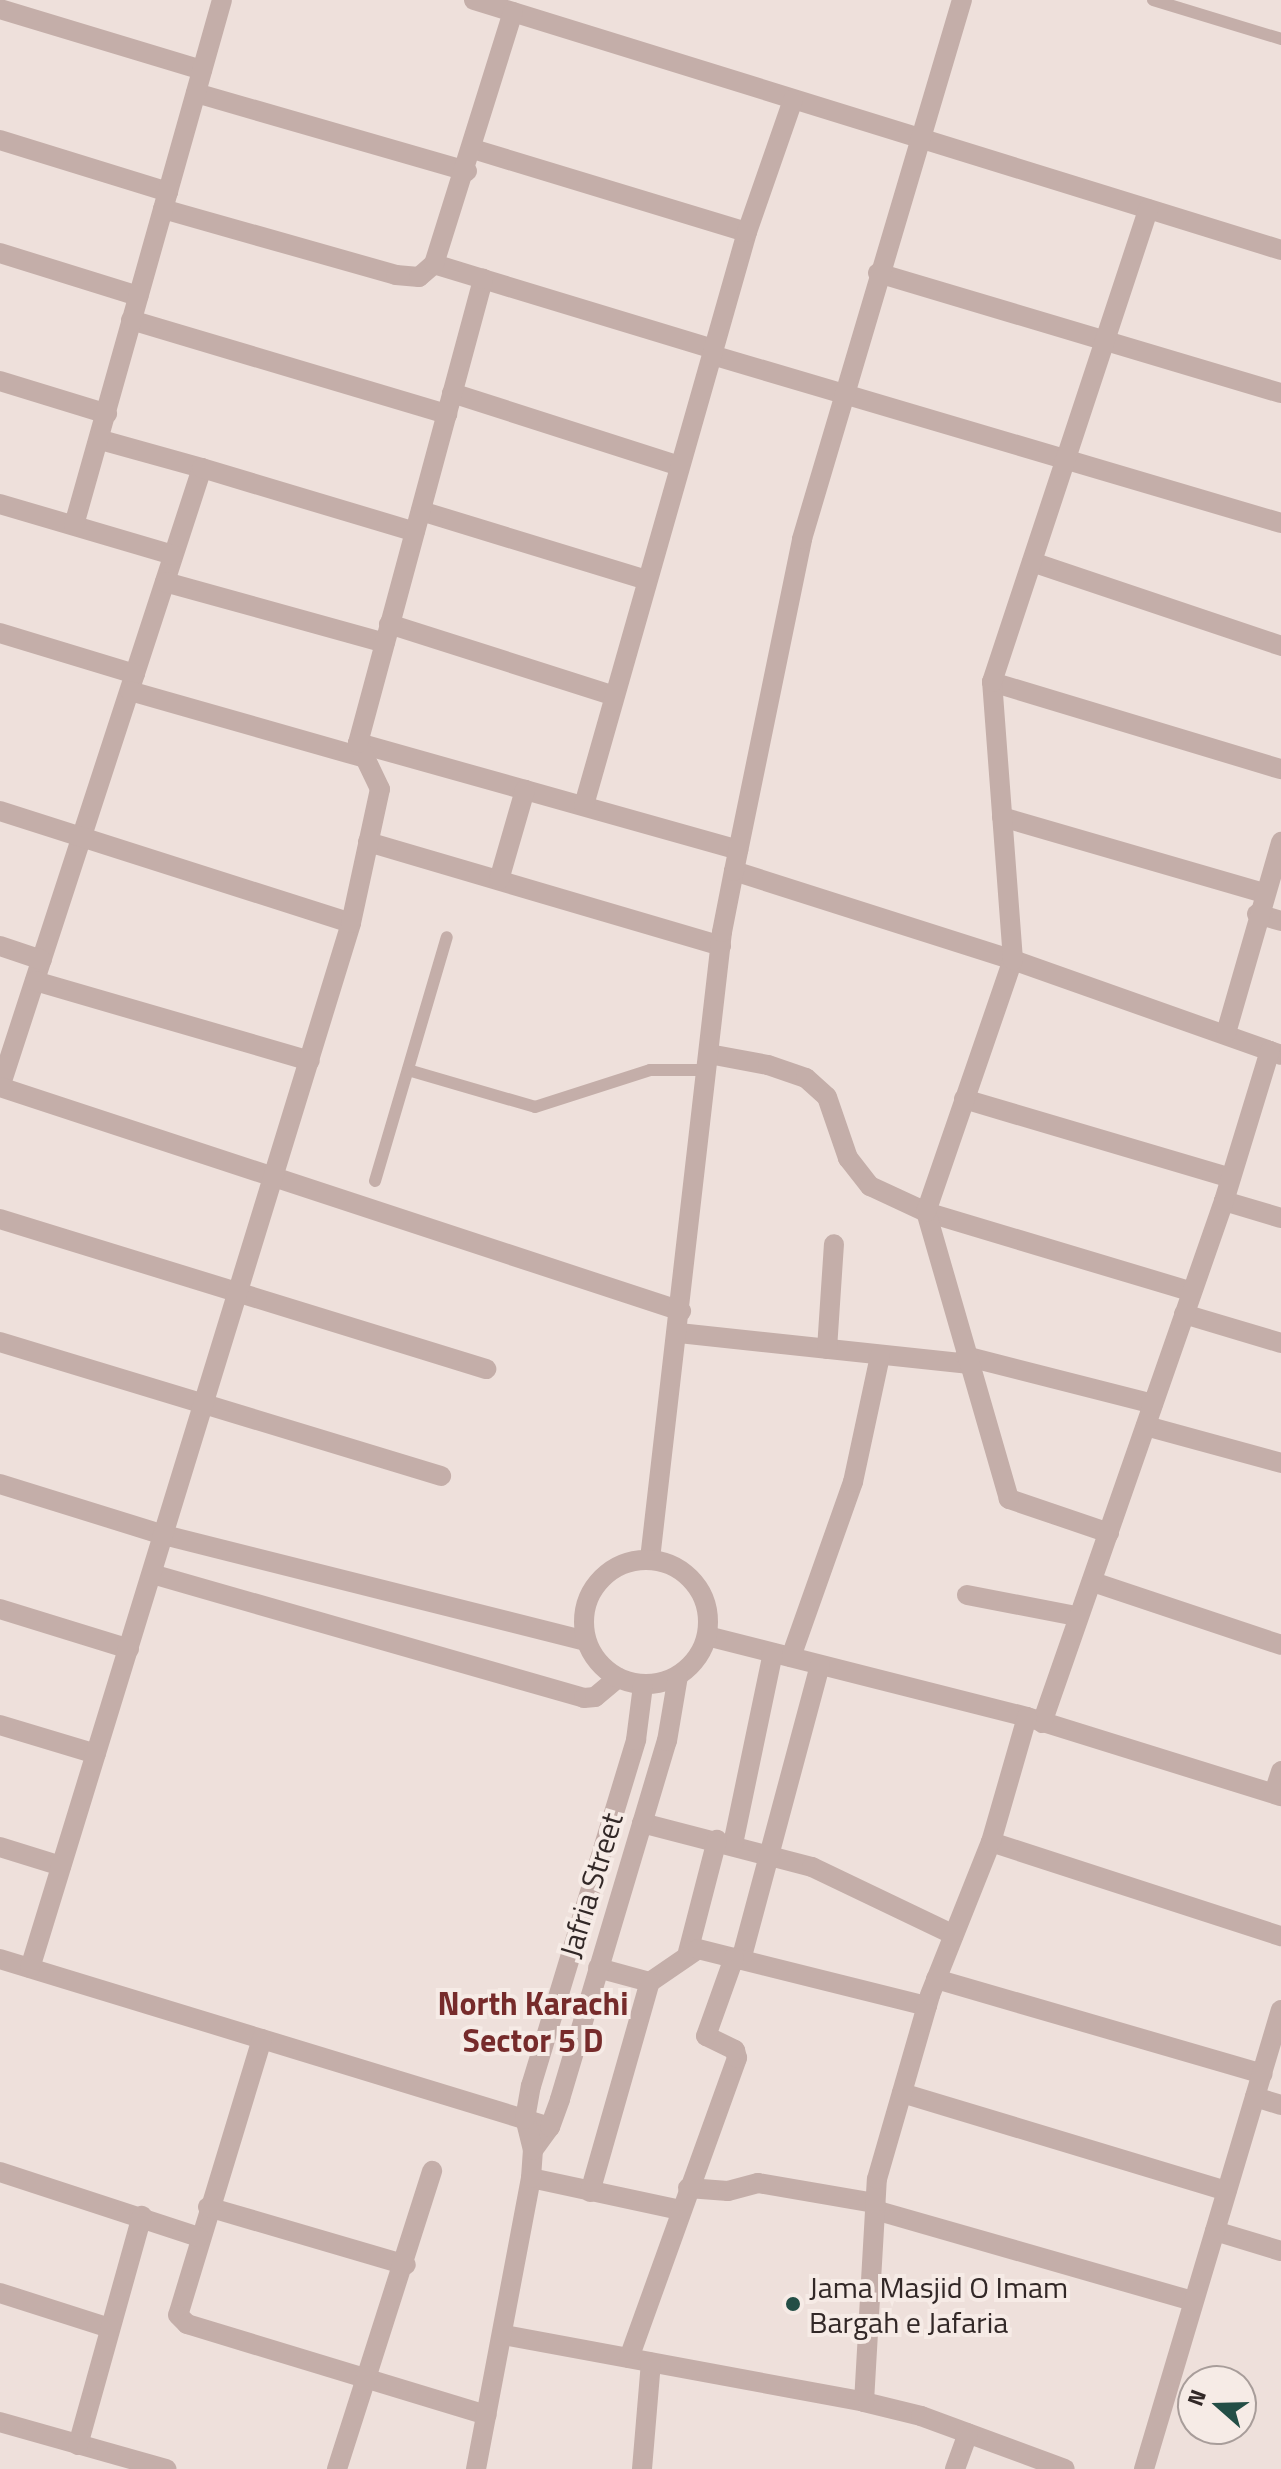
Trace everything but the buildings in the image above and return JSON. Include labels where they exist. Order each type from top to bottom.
[{"type":"street","points":[[74,525],[101,440],[131,320],[222,0]]},
{"type":"street","points":[[474,0],[1281,250]]},
{"type":"street","points":[[650,1559],[679,1333],[721,946],[738,850],[802,539],[878,273],[962,0]]},
{"type":"street","points":[[0,9],[202,70]]},
{"type":"street","points":[[0,140],[165,200],[396,275],[419,277],[434,264],[467,171],[513,12]]},
{"type":"street","points":[[196,93],[467,171]]},
{"type":"street","points":[[584,805],[747,232],[793,100]]},
{"type":"street","points":[[473,149],[747,232]]},
{"type":"street","points":[[1109,1533],[1009,1499],[966,1360],[926,1212],[1013,960],[992,682],[1148,209]]},
{"type":"street","points":[[0,253],[138,296]]},
{"type":"street","points":[[434,264],[843,395],[1281,523]]},
{"type":"street","points":[[878,273],[1281,393]]},
{"type":"street","points":[[30,1968],[276,1176],[351,923],[380,789],[377,775],[360,750],[387,634],[483,279]]},
{"type":"street","points":[[131,320],[447,414]]},
{"type":"street","points":[[0,381],[107,414]]},
{"type":"street","points":[[452,393],[680,466]]},
{"type":"street","points":[[101,440],[415,532]]},
{"type":"street","points":[[202,468],[0,1087],[681,1311]]},
{"type":"street","points":[[0,504],[173,555]]},
{"type":"street","points":[[421,511],[647,580]]},
{"type":"street","points":[[1032,562],[1281,646]]},
{"type":"street","points":[[165,582],[387,634],[614,696]]},
{"type":"street","points":[[0,633],[132,683],[360,750],[584,805],[738,850]]},
{"type":"street","points":[[992,682],[1281,769]]},
{"type":"street","points":[[499,880],[525,790]]},
{"type":"street","points":[[0,811],[351,923]]},
{"type":"street","points":[[1002,817],[1264,893]]},
{"type":"street","points":[[368,842],[721,946]]},
{"type":"street","points":[[1226,1033],[1257,914],[1281,842]]},
{"type":"street","points":[[734,871],[1013,960],[1226,1033],[1275,1053],[1189,1291],[1184,1314],[1093,1582],[1034,1720],[991,1842],[927,2006],[877,2179],[864,2402]]},
{"type":"street","points":[[1257,914],[1281,921]]},
{"type":"street","points":[[0,946],[42,960]]},
{"type":"street","points":[[35,981],[310,1061]]},
{"type":"street","points":[[708,1062],[768,1065],[806,1078],[827,1097],[848,1158],[870,1186],[926,1212],[1189,1291]]},
{"type":"street","points":[[964,1099],[1231,1178]]},
{"type":"street","points":[[1224,1201],[1281,1218]]},
{"type":"street","points":[[0,1219],[241,1289],[486,1369]]},
{"type":"street","points":[[827,1349],[834,1244]]},
{"type":"street","points":[[1184,1314],[1281,1343]]},
{"type":"street","points":[[679,1333],[880,1356],[966,1360],[1153,1404]]},
{"type":"street","points":[[0,1342],[441,1476]]},
{"type":"street","points":[[688,1952],[782,1655],[853,1482],[880,1356]]},
{"type":"street","points":[[1146,1426],[1281,1463]]},
{"type":"street","points":[[0,1484],[164,1535],[586,1641]]},
{"type":"street","points":[[650,1559],[684,1571],[705,1600],[707,1636],[697,1659],[678,1676],[643,1685],[618,1678],[598,1662],[586,1641],[585,1611],[597,1583],[621,1565],[650,1559]]},
{"type":"street","points":[[152,1574],[584,1698],[595,1697],[618,1678]]},
{"type":"street","points":[[1093,1582],[1281,1645]]},
{"type":"street","points":[[967,1595],[1076,1616]]},
{"type":"street","points":[[0,1609],[129,1649]]},
{"type":"street","points":[[707,1636],[1034,1720],[1277,1794],[1281,1771]]},
{"type":"street","points":[[629,2358],[737,2058],[735,2050],[706,2036],[737,1959],[772,1853],[820,1665]]},
{"type":"street","name":"Jafria Street","points":[[533,2150],[550,2127],[667,1741],[678,1676]]},
{"type":"street","name":"Jafria Street","points":[[525,2119],[636,1740],[643,1685]]},
{"type":"street","points":[[0,1725],[96,1754]]},
{"type":"street","points":[[642,1823],[772,1853],[954,1935]]},
{"type":"street","points":[[991,1842],[1281,1936]]},
{"type":"street","points":[[0,1847],[61,1866]]},
{"type":"street","points":[[588,1900],[616,1908]]},
{"type":"street","points":[[590,2192],[650,1982],[688,1952],[698,1949],[927,2006]]},
{"type":"street","points":[[0,1959],[550,2127]]},
{"type":"street","points":[[598,1968],[650,1982]]},
{"type":"street","points":[[936,1979],[1262,2074]]},
{"type":"street","points":[[1144,2469],[1281,2010]]},
{"type":"street","points":[[262,2039],[179,2300],[178,2315],[187,2324],[487,2415]]},
{"type":"street","points":[[902,2093],[1227,2191]]},
{"type":"street","points":[[1255,2097],[1281,2105]]},
{"type":"street","points":[[476,2469],[504,2335],[531,2178],[533,2150],[525,2119]]},
{"type":"street","points":[[337,2469],[365,2378],[406,2265],[432,2171]]},
{"type":"street","points":[[0,2172],[199,2237]]},
{"type":"street","points":[[531,2178],[680,2210]]},
{"type":"street","points":[[688,2188],[728,2191],[758,2183],[875,2206],[1193,2301]]},
{"type":"street","points":[[208,2207],[406,2265]]},
{"type":"street","points":[[78,2445],[142,2216]]},
{"type":"street","points":[[1215,2231],[1281,2251]]},
{"type":"street","points":[[0,2293],[110,2328]]},
{"type":"street","points":[[504,2335],[864,2402],[968,2433],[1065,2469]]},
{"type":"street","points":[[642,2469],[651,2362]]},
{"type":"street","points":[[0,2422],[166,2469]]},
{"type":"street","points":[[955,2469],[968,2433]]},
{"type":"lane","points":[[1153,0],[1281,39]]},
{"type":"lane","points":[[375,1181],[447,937]]},
{"type":"lane","points":[[408,1070],[535,1107],[650,1070],[708,1062]]},
{"type":"place","name":"Jama Masjid O Imam Bargah e Jafaria","points":[[793,2304]]},
{"type":"district","name":"North Karachi Sector 5 D","points":[[533,2022]]}]
